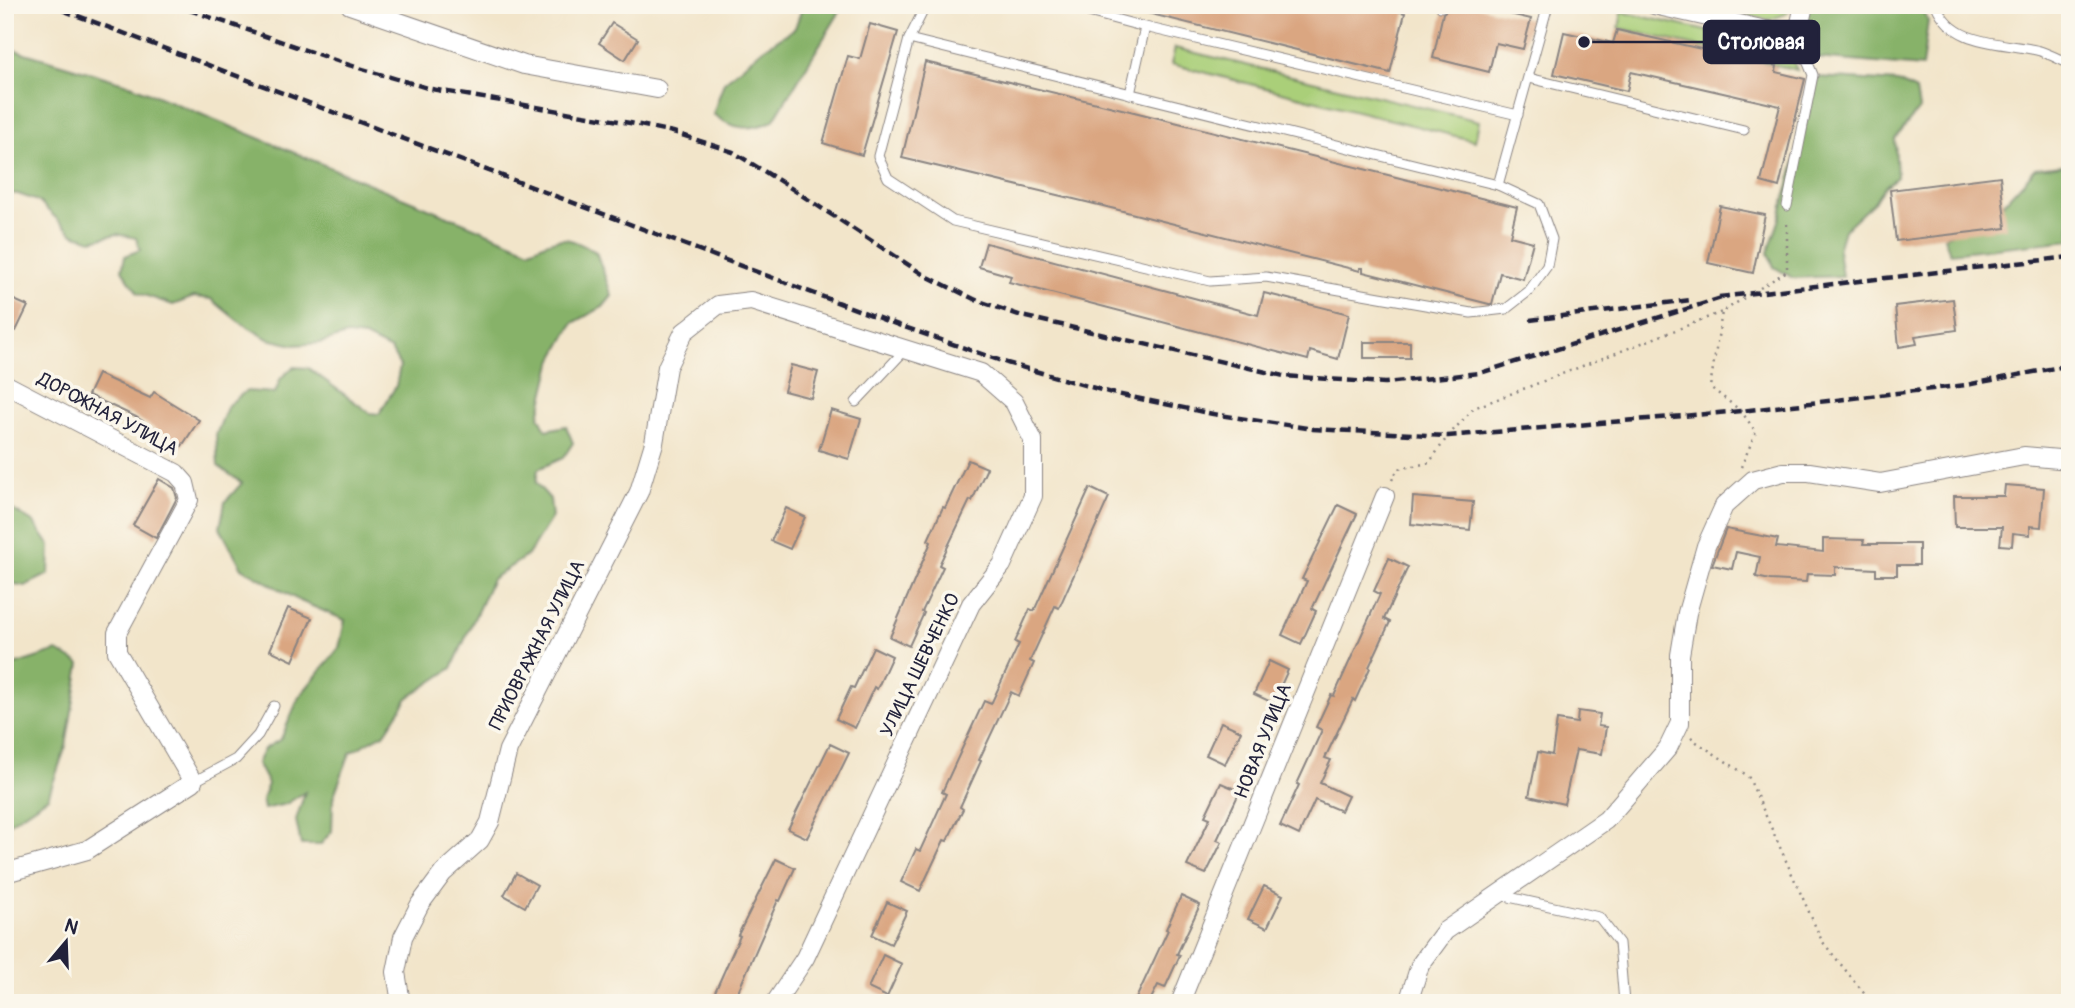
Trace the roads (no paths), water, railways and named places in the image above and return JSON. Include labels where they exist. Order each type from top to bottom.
[{"type":"street","points":[[350,5],[524,65],[657,89]]},
{"type":"street","points":[[1654,5],[1797,37],[1804,5]]},
{"type":"street","name":"УЛИЦА ШЕВЧЕНКО","points":[[718,304],[751,301],[981,373],[1014,401],[1033,440],[1033,496],[1002,565],[971,604],[805,958],[775,1003]]},
{"type":"street","name":"ПРИОВРАЖНАЯ УЛИЦА","points":[[401,1003],[396,972],[403,937],[420,904],[443,873],[480,840],[490,822],[508,750],[639,492],[654,443],[667,367],[684,332],[718,304]]},
{"type":"street","name":"ДОРОЖНАЯ УЛИЦА","points":[[5,384],[176,473],[185,483],[189,500],[117,633],[117,652],[193,782]]},
{"type":"street","points":[[1408,1003],[1420,965],[1445,931],[1606,821],[1668,748],[1680,723],[1680,655],[1687,613],[1706,546],[1724,506],[1753,480],[1783,472],[1796,472],[1880,483],[2024,456],[2070,460]]},
{"type":"street","name":"НОВАЯ УЛИЦА","points":[[1180,1003],[1385,496]]},
{"type":"street","points":[[5,873],[87,850],[193,782]]},
{"type":"lane","points":[[909,39],[1498,185],[1539,204],[1552,239],[1547,266],[1529,291],[1506,309],[1471,313],[1266,277],[1210,281],[953,220],[888,178],[878,156],[909,39],[926,5]]},
{"type":"lane","points":[[1062,5],[1518,116]]},
{"type":"lane","points":[[1498,185],[1548,5]]},
{"type":"lane","points":[[1936,5],[1940,16],[1956,31],[1972,39],[2041,51],[2070,64]]},
{"type":"lane","points":[[1130,94],[1145,27]]},
{"type":"lane","points":[[1787,206],[1813,75],[1797,37]]},
{"type":"lane","points":[[1529,78],[1744,130]]},
{"type":"lane","points":[[856,402],[906,349]]},
{"type":"lane","points":[[193,782],[236,759],[258,735],[274,706]]},
{"type":"lane","points":[[1498,894],[1599,917],[1619,943],[1624,1003]]},
{"type":"railway","points":[[49,5],[887,321],[1007,363],[1112,393],[1213,414],[1313,429],[1448,436],[1741,411],[1966,385],[2070,365]]},
{"type":"railway","points":[[175,5],[349,65],[431,89],[630,123],[673,132],[733,152],[924,275],[976,300],[1022,316],[1284,376],[1385,383],[1480,373],[1728,296]]},
{"type":"railway","points":[[1719,297],[2070,257]]},
{"type":"railway","points":[[1530,320],[1691,300]]},
{"type":"place","name":"Столовая","points":[[1584,42]]}]
